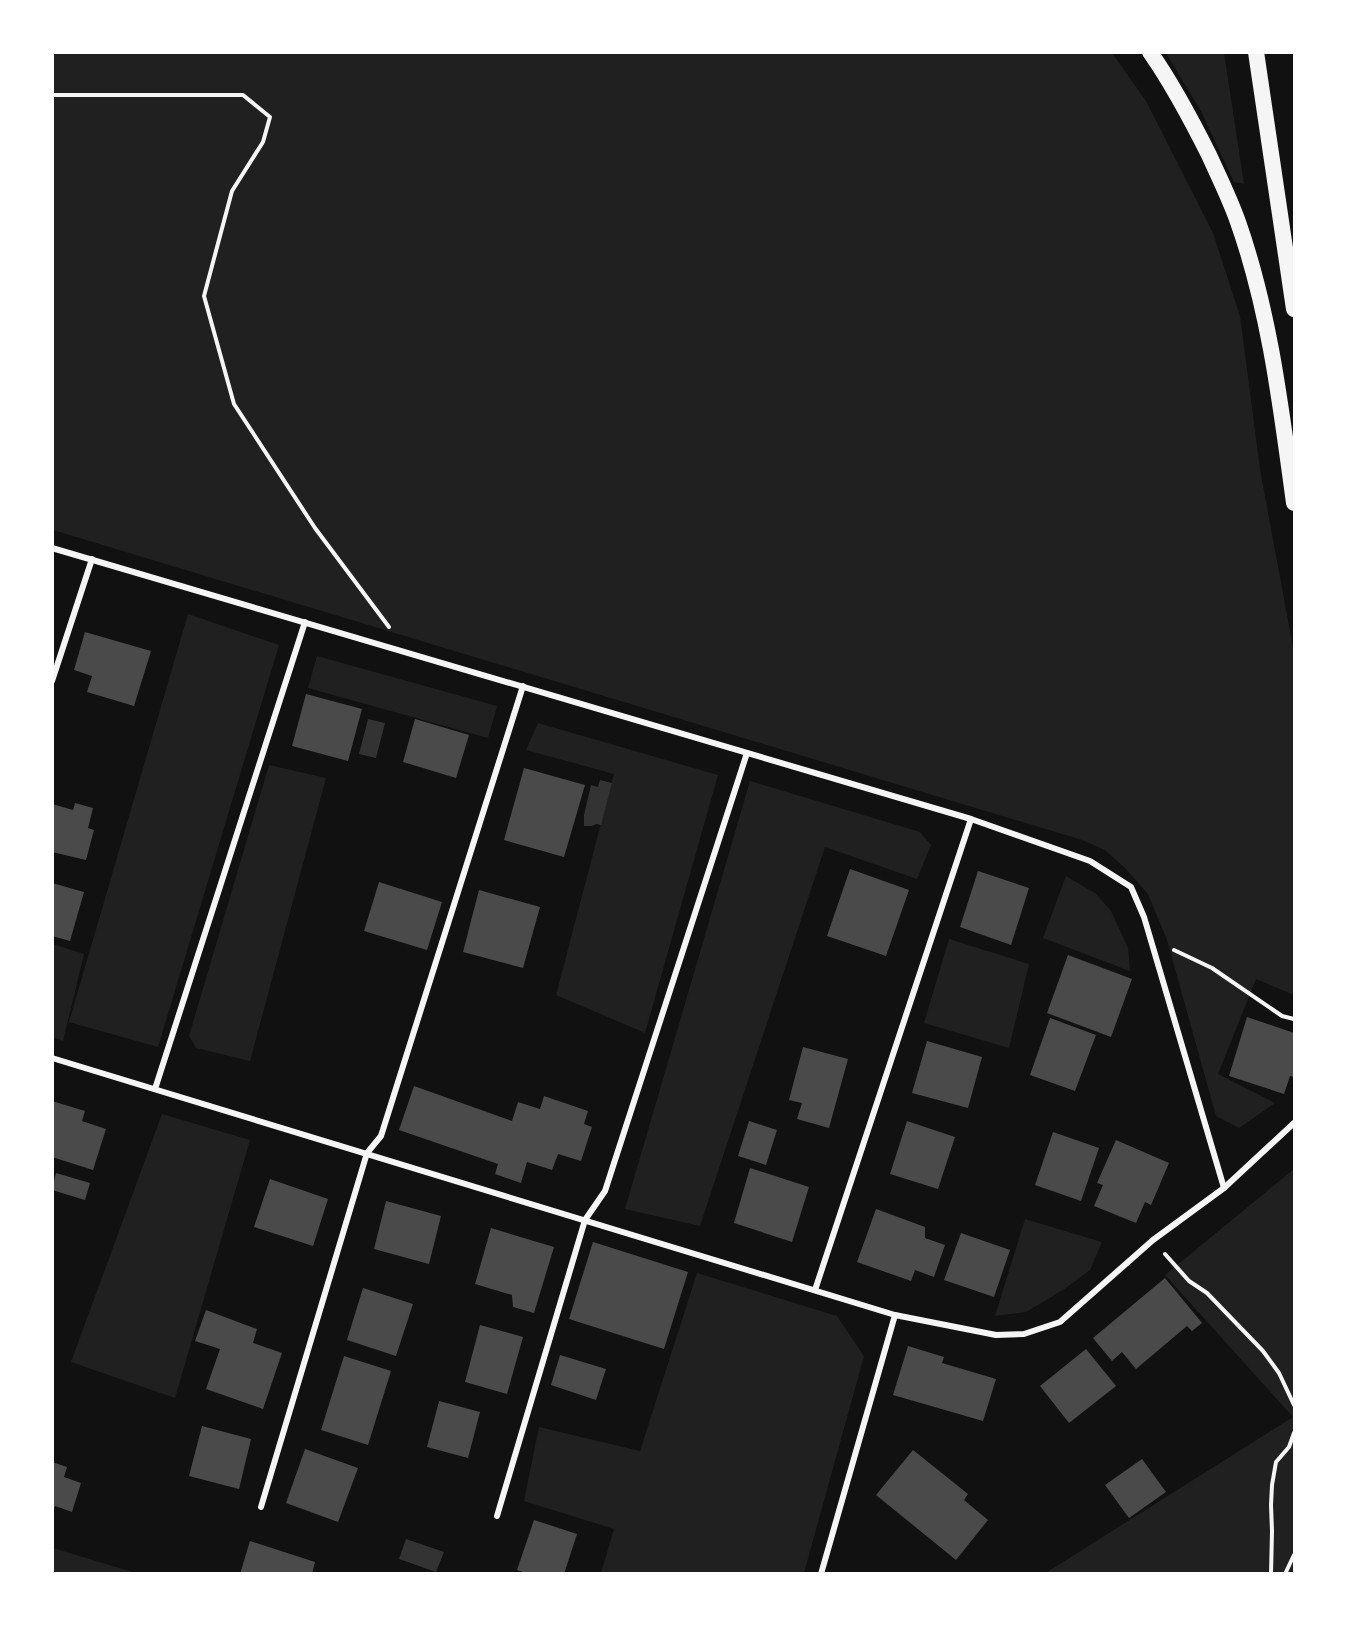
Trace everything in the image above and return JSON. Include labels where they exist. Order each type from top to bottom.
[{"type":"highway","points":[[1150,52],[1196,128],[1238,221],[1261,299],[1271,345],[1294,503]]},
{"type":"highway","points":[[1256,52],[1294,309]]},
{"type":"street","points":[[52,548],[971,819],[1090,861],[1131,887],[1144,916],[1224,1188]]},
{"type":"street","points":[[52,681],[92,559]]},
{"type":"street","points":[[155,1089],[305,622]]},
{"type":"street","points":[[261,1507],[367,1153],[381,1136],[523,686]]},
{"type":"street","points":[[497,1516],[585,1220],[605,1191],[747,753]]},
{"type":"street","points":[[815,1290],[971,819]]},
{"type":"street","points":[[52,1058],[896,1315],[996,1335],[1024,1334],[1060,1322],[1153,1240],[1224,1188],[1294,1123]]},
{"type":"street","points":[[821,1574],[896,1315]]},
{"type":"path","points":[[52,95],[243,95],[270,117],[263,142],[232,190],[204,296],[234,404],[315,528],[407,652]]},
{"type":"path","points":[[1151,940],[1212,968],[1282,1016],[1294,1019]]},
{"type":"path","points":[[1153,1240],[1189,1281],[1207,1293],[1263,1351],[1279,1373],[1294,1405]]},
{"type":"path","points":[[1271,1574],[1272,1485],[1276,1462],[1289,1446],[1294,1433]]},
{"type":"path","points":[[1285,1574],[1294,1555]]},
{"type":"shaded area","points":[[52,53],[1112,53],[1146,101],[1213,233],[1240,316],[1260,469],[1294,653],[1294,995],[1256,979],[1218,1074],[1275,1103],[1239,1128],[1216,1116],[1167,940],[1148,894],[1105,850],[1082,840],[53,530]]},
{"type":"shaded area","points":[[1166,53],[1224,53],[1244,184],[1234,182],[1201,111]]},
{"type":"shaded area","points":[[188,614],[279,645],[158,1047],[69,1022]]},
{"type":"shaded area","points":[[317,656],[497,706],[488,738],[308,688]]},
{"type":"shaded area","points":[[368,719],[385,723],[376,758],[359,754]]},
{"type":"shaded area","points":[[538,723],[718,775],[645,1033],[556,995],[614,774],[526,750]]},
{"type":"shaded area","points":[[269,765],[326,778],[250,1061],[196,1048],[189,1036]]},
{"type":"shaded area","points":[[600,780],[612,783],[601,825],[584,826],[584,815],[591,785],[598,787]]},
{"type":"shaded area","points":[[750,781],[920,832],[931,845],[917,879],[825,847],[700,1226],[625,1209]]},
{"type":"shaded area","points":[[1066,876],[1096,894],[1111,911],[1128,948],[1130,971],[1043,938]]},
{"type":"shaded area","points":[[949,939],[1029,964],[1009,1048],[924,1023]]},
{"type":"shaded area","points":[[53,944],[84,954],[63,1041],[53,1037]]},
{"type":"shaded area","points":[[162,1114],[250,1140],[175,1398],[71,1362]]},
{"type":"shaded area","points":[[1294,1169],[1294,1573],[1044,1574],[1293,1417],[1165,1275]]},
{"type":"shaded area","points":[[1025,1219],[1102,1242],[1090,1270],[1063,1290],[1026,1312],[995,1316]]},
{"type":"shaded area","points":[[697,1273],[837,1316],[864,1356],[804,1573],[601,1573],[614,1529],[524,1501],[539,1427],[640,1451]]},
{"type":"shaded area","points":[[406,1539],[444,1552],[436,1572],[399,1559]]},
{"type":"shaded area","points":[[53,1548],[136,1573],[53,1573]]},
{"type":"building","points":[[85,632],[151,651],[134,706],[87,692],[92,676],[74,670]]},
{"type":"building","points":[[306,694],[362,709],[348,761],[292,746]]},
{"type":"building","points":[[415,719],[469,735],[456,778],[403,762]]},
{"type":"building","points":[[524,768],[585,785],[564,857],[504,840]]},
{"type":"building","points":[[75,803],[93,808],[88,828],[94,830],[86,860],[52,852],[52,804],[73,810]]},
{"type":"building","points":[[850,869],[909,890],[886,956],[827,936]]},
{"type":"building","points":[[978,871],[1029,888],[1011,945],[960,927]]},
{"type":"building","points":[[379,882],[442,902],[427,950],[364,931]]},
{"type":"building","points":[[52,883],[84,892],[70,941],[52,936]]},
{"type":"building","points":[[479,890],[540,907],[523,968],[463,952]]},
{"type":"building","points":[[1068,955],[1132,979],[1111,1037],[1047,1013]]},
{"type":"building","points":[[1247,1017],[1294,1033],[1294,1077],[1290,1076],[1284,1094],[1229,1076]]},
{"type":"building","points":[[1050,1018],[1096,1035],[1075,1091],[1030,1075]]},
{"type":"building","points":[[927,1041],[982,1057],[968,1108],[912,1093]]},
{"type":"building","points":[[803,1047],[848,1059],[829,1128],[797,1119],[802,1103],[789,1100]]},
{"type":"building","points":[[414,1086],[512,1121],[518,1102],[540,1109],[544,1096],[588,1111],[584,1124],[592,1127],[581,1161],[558,1154],[552,1170],[527,1162],[521,1183],[495,1174],[498,1164],[399,1130]]},
{"type":"building","points":[[52,1101],[85,1111],[82,1121],[106,1129],[93,1170],[52,1157]]},
{"type":"building","points":[[749,1121],[777,1130],[766,1165],[738,1156]]},
{"type":"building","points":[[907,1121],[955,1137],[938,1189],[890,1174]]},
{"type":"building","points":[[1053,1132],[1099,1148],[1081,1201],[1035,1185]]},
{"type":"building","points":[[1116,1140],[1169,1163],[1151,1205],[1145,1202],[1136,1223],[1094,1206],[1103,1185],[1097,1183]]},
{"type":"building","points":[[750,1168],[809,1187],[792,1242],[734,1223]]},
{"type":"building","points":[[56,1173],[90,1183],[85,1200],[52,1190]]},
{"type":"building","points":[[270,1179],[328,1199],[313,1246],[254,1227]]},
{"type":"building","points":[[386,1201],[441,1216],[429,1264],[374,1249]]},
{"type":"building","points":[[876,1209],[925,1227],[925,1238],[945,1245],[934,1277],[915,1270],[911,1281],[857,1262]]},
{"type":"building","points":[[491,1228],[554,1247],[534,1313],[513,1307],[512,1295],[475,1284]]},
{"type":"building","points":[[961,1233],[1010,1250],[994,1297],[944,1280]]},
{"type":"building","points":[[593,1242],[688,1272],[664,1349],[569,1319]]},
{"type":"building","points":[[1165,1278],[1202,1323],[1192,1331],[1187,1326],[1136,1369],[1122,1352],[1112,1361],[1093,1338]]},
{"type":"building","points":[[363,1288],[413,1304],[396,1356],[347,1340]]},
{"type":"building","points":[[206,1310],[257,1329],[253,1343],[282,1353],[263,1409],[206,1389],[220,1349],[195,1341]]},
{"type":"building","points":[[480,1325],[523,1337],[507,1394],[465,1382]]},
{"type":"building","points":[[908,1346],[944,1357],[942,1363],[996,1379],[983,1421],[893,1395]]},
{"type":"building","points":[[1086,1349],[1116,1386],[1069,1423],[1040,1386]]},
{"type":"building","points":[[560,1355],[606,1369],[596,1400],[551,1385]]},
{"type":"building","points":[[344,1356],[391,1371],[368,1445],[321,1430]]},
{"type":"building","points":[[439,1401],[480,1412],[468,1458],[427,1447]]},
{"type":"building","points":[[202,1426],[251,1439],[239,1489],[189,1476]]},
{"type":"building","points":[[305,1449],[358,1468],[338,1522],[286,1503]]},
{"type":"building","points":[[913,1450],[968,1494],[964,1500],[988,1520],[956,1560],[876,1495]]},
{"type":"building","points":[[1142,1459],[1166,1492],[1129,1518],[1105,1485]]},
{"type":"building","points":[[52,1462],[67,1467],[64,1477],[81,1483],[72,1512],[55,1506],[52,1512]]},
{"type":"building","points":[[534,1520],[577,1534],[564,1574],[528,1574],[517,1570]]},
{"type":"building","points":[[250,1541],[315,1562],[312,1574],[240,1574]]}]
